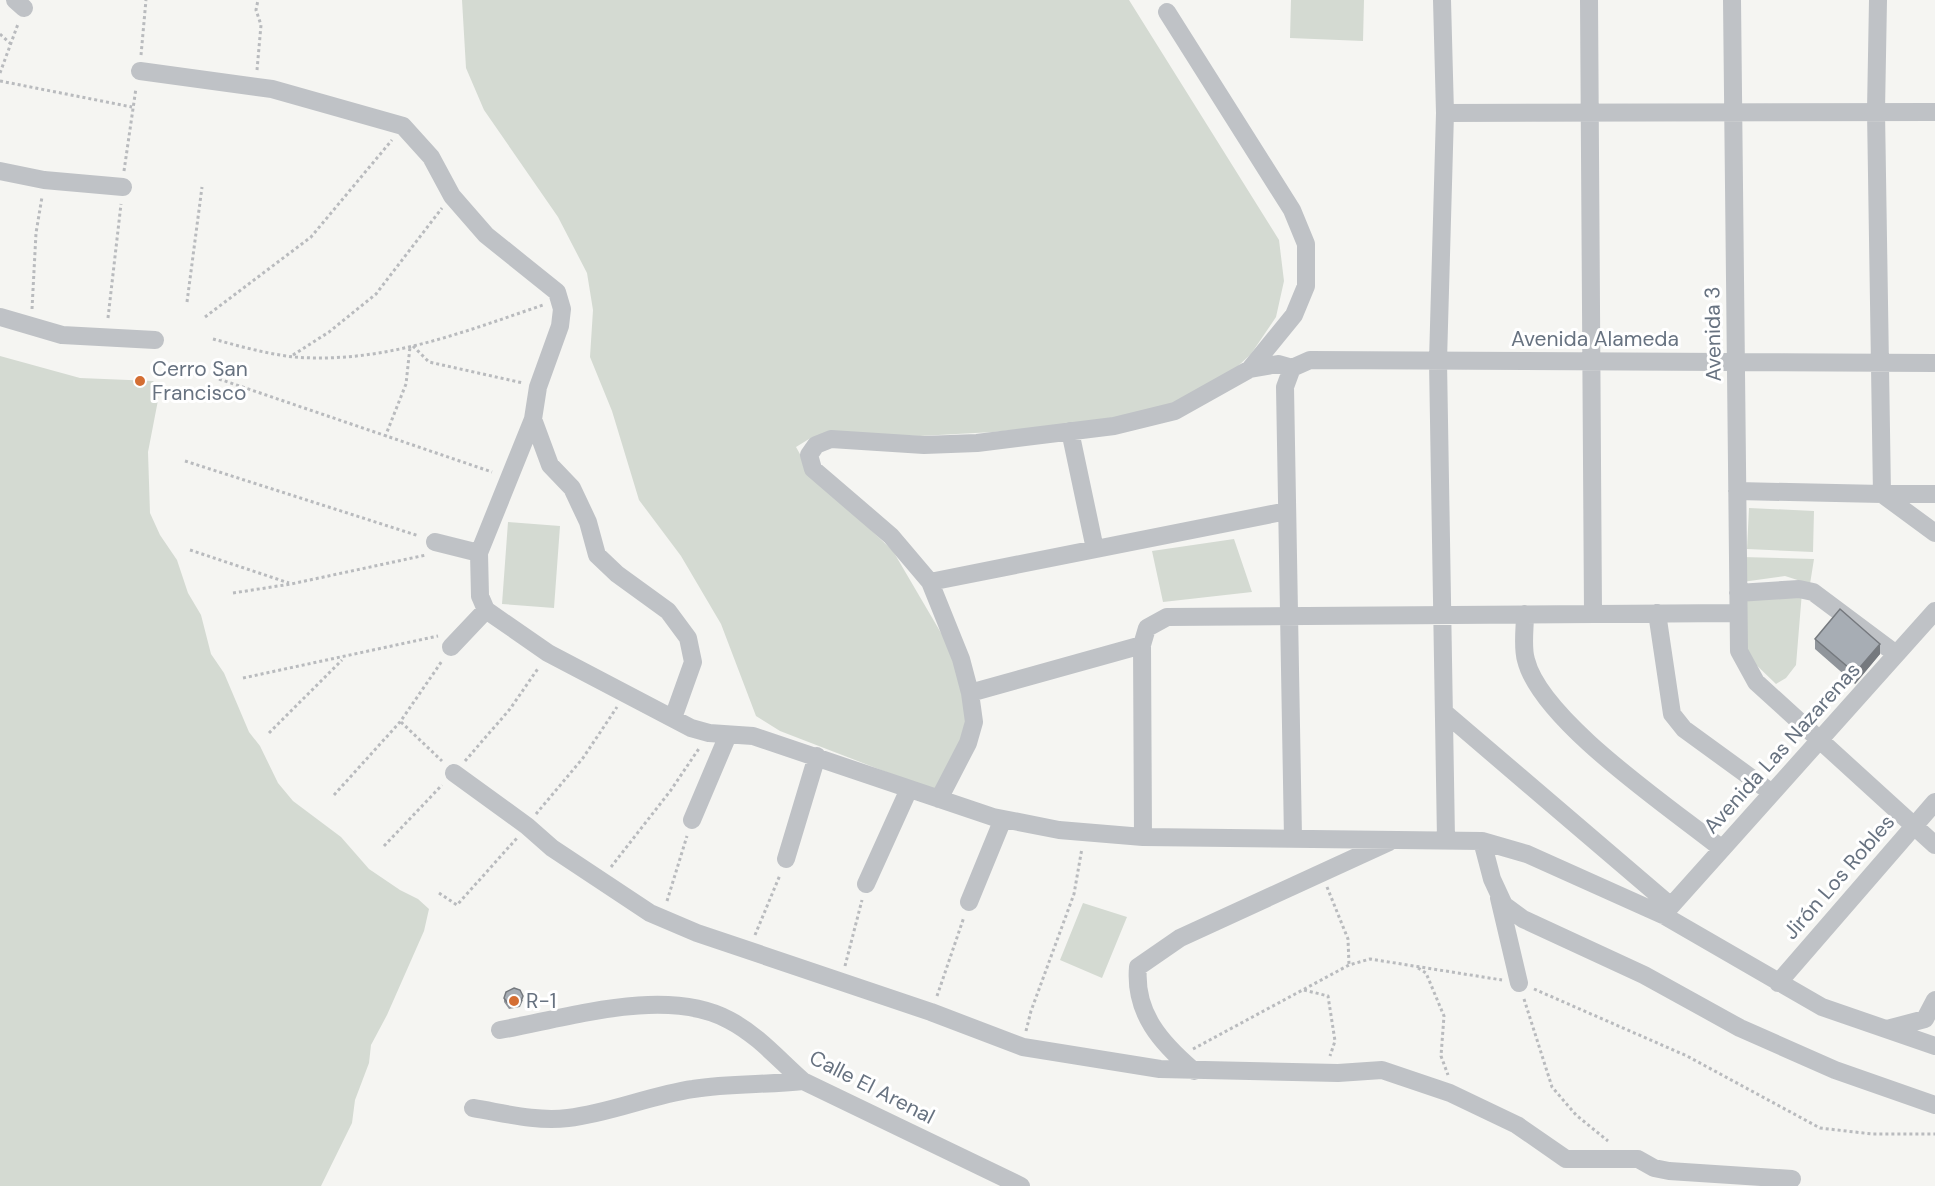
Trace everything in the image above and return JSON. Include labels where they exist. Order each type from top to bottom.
[{"type":"street","points":[[1442,0],[1445,113],[1438,361],[1446,839]]},
{"type":"street","points":[[1589,0],[1593,614]]},
{"type":"street","name":"Avenida 3","points":[[1732,0],[1739,651],[1745,666],[1756,682],[1820,740]]},
{"type":"street","points":[[1878,0],[1876,111],[1882,494]]},
{"type":"street","points":[[939,799],[968,743],[974,722],[970,693],[961,659],[930,582],[891,536],[813,469],[809,455],[816,445],[831,439],[924,445],[976,443],[1114,426],[1175,411],[1250,369],[1294,315],[1306,286],[1306,244],[1292,210],[1167,12]]},
{"type":"street","points":[[140,71],[272,89],[403,126],[431,157],[452,196],[486,235],[547,282],[559,299],[562,309],[560,326],[538,387],[533,419],[479,553],[480,596],[486,610],[548,653],[673,718],[709,733],[753,736],[1003,819],[1059,830],[1143,837],[1396,838],[1482,841],[1527,854],[1667,910]]},
{"type":"street","points":[[1445,113],[1935,112]]},
{"type":"street","points":[[0,171],[44,180],[123,187]]},
{"type":"street","points":[[0,317],[62,335],[155,339]]},
{"type":"street","name":"Avenida Alameda","points":[[1250,369],[1278,364],[1292,368],[1310,360],[1935,363]]},
{"type":"street","points":[[1292,368],[1285,387],[1293,838]]},
{"type":"street","points":[[533,419],[550,465],[572,488],[588,522],[597,555],[617,574],[669,611],[688,638],[693,662],[673,718]]},
{"type":"street","points":[[1070,431],[1095,549]]},
{"type":"street","points":[[1737,491],[1935,494]]},
{"type":"street","points":[[1882,494],[1935,532]]},
{"type":"street","points":[[930,582],[1287,512]]},
{"type":"street","points":[[435,542],[479,553]]},
{"type":"street","points":[[1738,593],[1799,589],[1812,592],[1896,654]]},
{"type":"street","points":[[452,647],[486,610]]},
{"type":"street","name":"Avenida Las Nazarenas","points":[[1667,910],[1935,611]]},
{"type":"street","points":[[1143,837],[1142,645],[1147,628],[1167,617],[1738,613]]},
{"type":"street","points":[[1524,614],[1525,659],[1535,684],[1553,706],[1576,733],[1722,849]]},
{"type":"street","points":[[1657,614],[1671,714],[1684,729],[1772,794]]},
{"type":"street","points":[[970,693],[1142,645]]},
{"type":"street","points":[[1444,712],[1667,910],[1778,983],[1822,1007],[1935,1046]]},
{"type":"street","points":[[692,820],[728,735]]},
{"type":"street","points":[[1820,740],[1935,845]]},
{"type":"street","points":[[786,859],[818,756]]},
{"type":"street","points":[[454,773],[527,826],[552,848],[662,918],[697,933],[931,1012],[1023,1047],[1160,1069],[1324,1072],[1382,1070],[1456,1096],[1517,1125],[1566,1159],[1638,1159],[1654,1168],[1669,1171],[1792,1179]]},
{"type":"street","points":[[866,884],[909,789]]},
{"type":"street","name":"Jirón Los Robles","points":[[1778,983],[1935,802]]},
{"type":"street","points":[[969,902],[1003,819]]},
{"type":"street","points":[[1194,1071],[1163,1044],[1149,1022],[1137,982],[1138,967],[1180,938],[1396,838]]},
{"type":"street","points":[[1482,841],[1497,890],[1519,983]]},
{"type":"street","points":[[1497,890],[1504,905],[1523,919],[1644,975],[1740,1028],[1835,1070],[1935,1105]]},
{"type":"street","points":[[1884,1030],[1925,1019],[1935,1000]]},
{"type":"street","name":"Calle El Arenal","points":[[500,1030],[639,1005],[677,1005],[729,1020],[776,1054],[802,1081],[1022,1186]]},
{"type":"street","points":[[473,1108],[542,1119],[566,1118],[598,1113],[690,1089],[741,1083],[767,1085],[802,1081]]},
{"type":"path","points":[[123,187],[140,71],[146,0]]},
{"type":"path","points":[[255,87],[261,25],[256,10],[258,0]]},
{"type":"path","points":[[0,73],[11,44],[20,4]]},
{"type":"path","points":[[0,34],[11,44]]},
{"type":"path","points":[[108,318],[132,107],[140,71]]},
{"type":"path","points":[[0,81],[132,107]]},
{"type":"path","points":[[205,317],[311,237],[403,126]]},
{"type":"path","points":[[32,311],[36,233],[44,180]]},
{"type":"path","points":[[187,302],[202,187]]},
{"type":"path","points":[[291,356],[329,332],[376,294],[452,196]]},
{"type":"path","points":[[213,339],[291,356],[328,358],[383,354],[412,347],[559,299]]},
{"type":"path","points":[[412,347],[429,362],[538,387]]},
{"type":"path","points":[[385,437],[406,384],[412,347]]},
{"type":"path","points":[[219,379],[511,478]]},
{"type":"path","points":[[185,461],[435,542],[430,554],[291,584],[233,592]]},
{"type":"path","points":[[190,550],[291,584]]},
{"type":"path","points":[[243,678],[343,659],[442,635],[452,647],[400,722],[334,795]]},
{"type":"path","points":[[384,846],[510,710],[548,653]]},
{"type":"path","points":[[269,733],[343,659]]},
{"type":"path","points":[[439,893],[457,905],[497,864],[583,758],[626,693]]},
{"type":"path","points":[[400,722],[454,773]]},
{"type":"path","points":[[600,880],[671,790],[709,733]]},
{"type":"path","points":[[662,918],[692,820]]},
{"type":"path","points":[[1023,1047],[1031,1011],[1074,894],[1085,832]]},
{"type":"path","points":[[749,949],[786,859]]},
{"type":"path","points":[[1322,871],[1348,939],[1349,965]]},
{"type":"path","points":[[842,981],[866,884]]},
{"type":"path","points":[[931,1012],[969,902]]},
{"type":"path","points":[[1178,1057],[1349,965],[1370,959],[1519,983],[1687,1056],[1820,1128],[1872,1134],[1935,1134]]},
{"type":"path","points":[[1415,966],[1426,973],[1444,1016],[1441,1056],[1456,1096]]},
{"type":"path","points":[[1519,983],[1552,1087],[1576,1115],[1610,1142]]},
{"type":"path","points":[[1303,990],[1328,996],[1335,1041],[1324,1072]]},
{"type":"shaded area","points":[[462,0],[1129,0],[1279,240],[1284,281],[1276,317],[1251,354],[1225,378],[1174,405],[1106,421],[993,432],[920,436],[831,433],[809,439],[796,447],[810,472],[893,551],[951,650],[969,721],[938,792],[780,731],[756,716],[721,624],[681,556],[639,500],[612,411],[590,357],[593,310],[587,273],[558,217],[484,110],[466,68]]},
{"type":"shaded area","points":[[1291,0],[1364,0],[1363,41],[1290,38]]},
{"type":"shaded area","points":[[0,356],[80,378],[153,381],[157,386],[159,395],[148,452],[150,513],[160,535],[177,560],[188,593],[201,615],[211,654],[224,673],[249,732],[260,746],[278,783],[293,801],[341,837],[369,869],[418,899],[429,909],[424,931],[387,1015],[371,1045],[369,1063],[355,1100],[352,1123],[321,1186],[0,1186]]},
{"type":"shaded area","points":[[1749,508],[1814,511],[1813,552],[1747,549]]},
{"type":"shaded area","points":[[508,522],[560,526],[554,608],[502,604]]},
{"type":"shaded area","points":[[1234,539],[1252,592],[1163,602],[1152,551]]},
{"type":"shaded area","points":[[1742,557],[1814,559],[1810,584],[1785,576],[1742,582]]},
{"type":"shaded area","points":[[1802,592],[1796,665],[1786,678],[1776,684],[1748,657],[1743,606],[1749,598]]},
{"type":"shaded area","points":[[1083,903],[1127,917],[1102,978],[1060,960]]},
{"type":"building","points":[[1840,609],[1880,644],[1855,673],[1815,639]]},
{"type":"building","name":"R-1","points":[[514,988],[520,990],[523,996],[520,1004],[509,1005],[504,998],[506,992]]},
{"type":"place","name":"Cerro San Francisco","points":[[140,381]]},
{"type":"place","name":"R-1","points":[[514,1001]]}]
